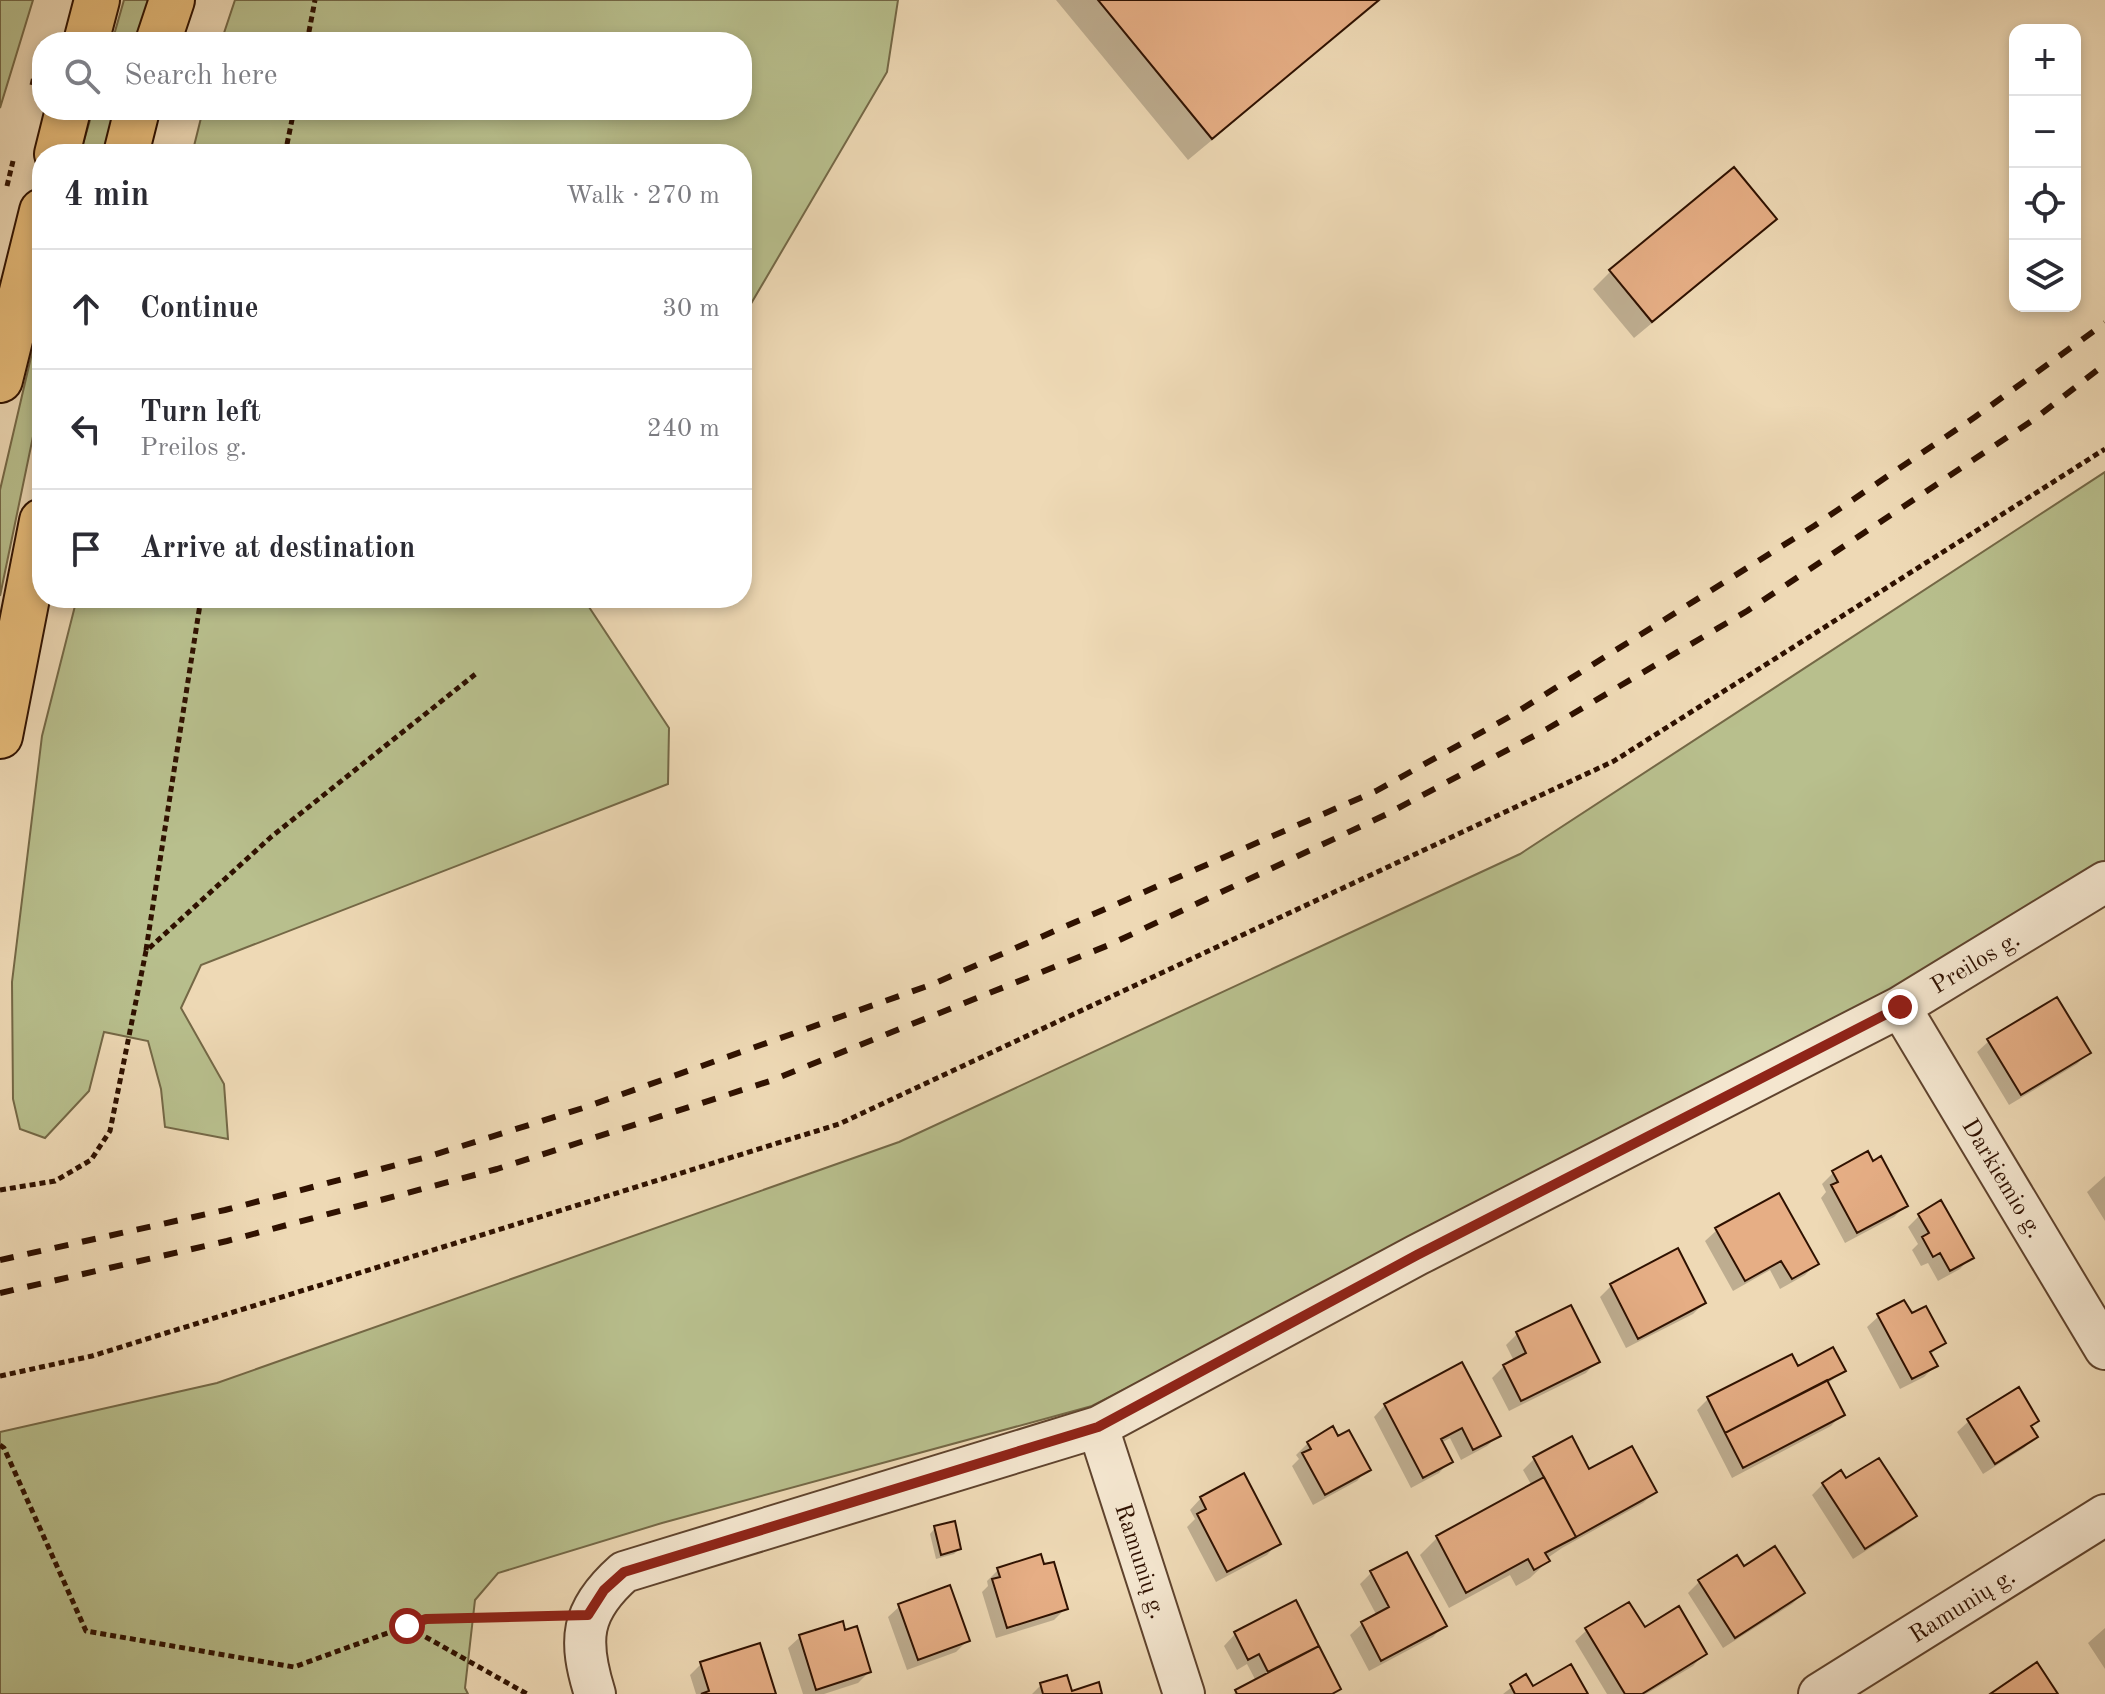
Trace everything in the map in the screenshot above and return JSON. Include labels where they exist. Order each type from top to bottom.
[{"type":"main road","points":[[89,32],[97,0]]},
{"type":"main road","points":[[161,32],[172,0]]},
{"type":"main road","points":[[60,144],[66,120]]},
{"type":"main road","points":[[128,144],[134,120]]},
{"type":"main road","points":[[0,380],[32,251]]},
{"type":"main road","points":[[0,736],[32,572]]},
{"type":"street","name":"Preilos g.","points":[[588,1615],[604,1590],[624,1572],[1098,1427],[1417,1255],[1900,1007],[2105,882]]},
{"type":"street","name":"Darkiemio g.","points":[[1900,1007],[2105,1349]]},
{"type":"street","name":"Ramunių g.","points":[[1098,1427],[1184,1694]]},
{"type":"street","name":"Ramunių g.","points":[[1819,1694],[2105,1515]]},
{"type":"street","points":[[588,1615],[584,1641],[595,1694]]},
{"type":"path","points":[[309,32],[315,0]]},
{"type":"path","points":[[287,144],[292,120]]},
{"type":"path","points":[[0,1376],[92,1356],[839,1124],[1614,761],[2105,449]]},
{"type":"path","points":[[0,1190],[55,1181],[91,1160],[110,1131],[146,951],[199,608]]},
{"type":"path","points":[[146,951],[271,837],[478,672]]},
{"type":"path","points":[[0,1445],[86,1631],[294,1667],[426,1619],[588,1615]]},
{"type":"path","points":[[407,1626],[527,1694]]},
{"type":"green space","points":[[0,0],[33,0],[0,108]]},
{"type":"green space","points":[[124,0],[149,0],[139,32],[115,32]]},
{"type":"green space","points":[[235,0],[898,0],[887,72],[752,302],[752,144],[194,144],[200,120],[752,120],[752,32],[224,32]]},
{"type":"green space","points":[[90,120],[112,120],[106,144],[83,144]]},
{"type":"green space","points":[[32,353],[32,441],[0,596],[0,490]]},
{"type":"green space","points":[[2105,472],[2105,865],[1910,987],[1092,1406],[662,1523],[498,1573],[475,1600],[465,1688],[468,1694],[0,1694],[0,1432],[217,1383],[899,1142],[1520,854]]},
{"type":"green space","points":[[74,608],[590,608],[669,728],[668,784],[201,965],[181,1008],[224,1084],[228,1139],[165,1127],[161,1089],[148,1041],[104,1032],[89,1091],[45,1138],[20,1129],[13,1099],[12,982],[42,736]]},
{"type":"building","points":[[1098,0],[1379,0],[1212,139]]},
{"type":"building","points":[[1734,167],[1777,219],[1652,322],[1609,270]]},
{"type":"building","points":[[2057,997],[2091,1053],[2021,1095],[1987,1039]]},
{"type":"building","points":[[1868,1151],[1873,1161],[1881,1156],[1908,1206],[1857,1233],[1831,1185],[1838,1182],[1832,1171]]},
{"type":"building","points":[[1779,1193],[1819,1264],[1792,1279],[1781,1261],[1745,1281],[1715,1228]]},
{"type":"building","points":[[1941,1200],[1974,1258],[1950,1271],[1940,1253],[1933,1257],[1922,1237],[1929,1233],[1918,1214]]},
{"type":"building","points":[[1678,1248],[1706,1303],[1638,1339],[1610,1284]]},
{"type":"building","points":[[1904,1300],[1912,1313],[1926,1306],[1946,1343],[1930,1352],[1938,1366],[1912,1379],[1877,1314]]},
{"type":"building","points":[[1571,1305],[1600,1362],[1521,1401],[1503,1365],[1526,1353],[1516,1332]]},
{"type":"building","points":[[1833,1347],[1846,1371],[1725,1433],[1707,1397],[1792,1354],[1798,1366]]},
{"type":"building","points":[[1462,1362],[1501,1436],[1473,1450],[1462,1428],[1441,1439],[1453,1462],[1423,1478],[1384,1404]]},
{"type":"building","points":[[1827,1380],[1845,1415],[1743,1468],[1725,1433]]},
{"type":"building","points":[[2019,1387],[2039,1421],[2031,1426],[2038,1437],[1995,1464],[1967,1419]]},
{"type":"building","points":[[1333,1426],[1338,1436],[1349,1430],[1371,1470],[1325,1495],[1302,1453],[1311,1449],[1307,1442]]},
{"type":"building","points":[[1572,1436],[1589,1469],[1632,1446],[1657,1492],[1576,1537],[1533,1457]]},
{"type":"building","points":[[1879,1458],[1917,1516],[1865,1549],[1822,1483],[1841,1470],[1846,1478]]},
{"type":"building","points":[[1244,1473],[1281,1544],[1227,1572],[1197,1514],[1206,1509],[1200,1497]]},
{"type":"building","points":[[1544,1477],[1576,1537],[1545,1553],[1550,1561],[1534,1570],[1528,1559],[1466,1593],[1436,1536]]},
{"type":"building","points":[[955,1521],[961,1549],[941,1555],[934,1526]]},
{"type":"building","points":[[1775,1546],[1805,1593],[1735,1638],[1698,1580],[1737,1555],[1744,1566]]},
{"type":"building","points":[[1407,1552],[1447,1626],[1381,1661],[1361,1622],[1389,1607],[1370,1571]]},
{"type":"building","points":[[1041,1554],[1044,1564],[1054,1562],[1068,1609],[1007,1628],[992,1579],[1000,1577],[997,1568]]},
{"type":"building","points":[[950,1585],[970,1641],[918,1660],[898,1604]]},
{"type":"building","points":[[1296,1600],[1319,1646],[1268,1672],[1259,1654],[1248,1660],[1234,1632]]},
{"type":"building","points":[[1629,1602],[1645,1627],[1679,1606],[1707,1654],[1642,1694],[1625,1694],[1585,1628]]},
{"type":"building","points":[[843,1621],[845,1630],[857,1626],[871,1672],[816,1690],[799,1635]]},
{"type":"building","points":[[760,1643],[776,1694],[701,1694],[709,1691],[700,1662]]},
{"type":"building","points":[[1319,1646],[1341,1689],[1332,1694],[1237,1694],[1235,1690]]},
{"type":"building","points":[[2037,1662],[2058,1694],[1990,1694]]},
{"type":"building","points":[[1571,1664],[1588,1694],[1515,1694],[1510,1684],[1526,1674],[1533,1686]]},
{"type":"building","points":[[1067,1675],[1072,1691],[1099,1682],[1102,1694],[1043,1694],[1040,1683]]},
{"type":"railway","points":[[0,1260],[225,1210],[427,1157],[583,1108],[933,984],[1376,791],[1509,717],[1814,526],[1975,417],[2105,323]]},
{"type":"railway","points":[[0,1293],[227,1241],[497,1169],[770,1081],[1109,945],[1387,814],[1547,729],[1747,611],[2036,418],[2105,364]]},
{"type":"route","points":[[407,1626],[426,1619],[588,1615],[604,1590],[624,1572],[1098,1427],[1417,1255],[1900,1007]]}]
